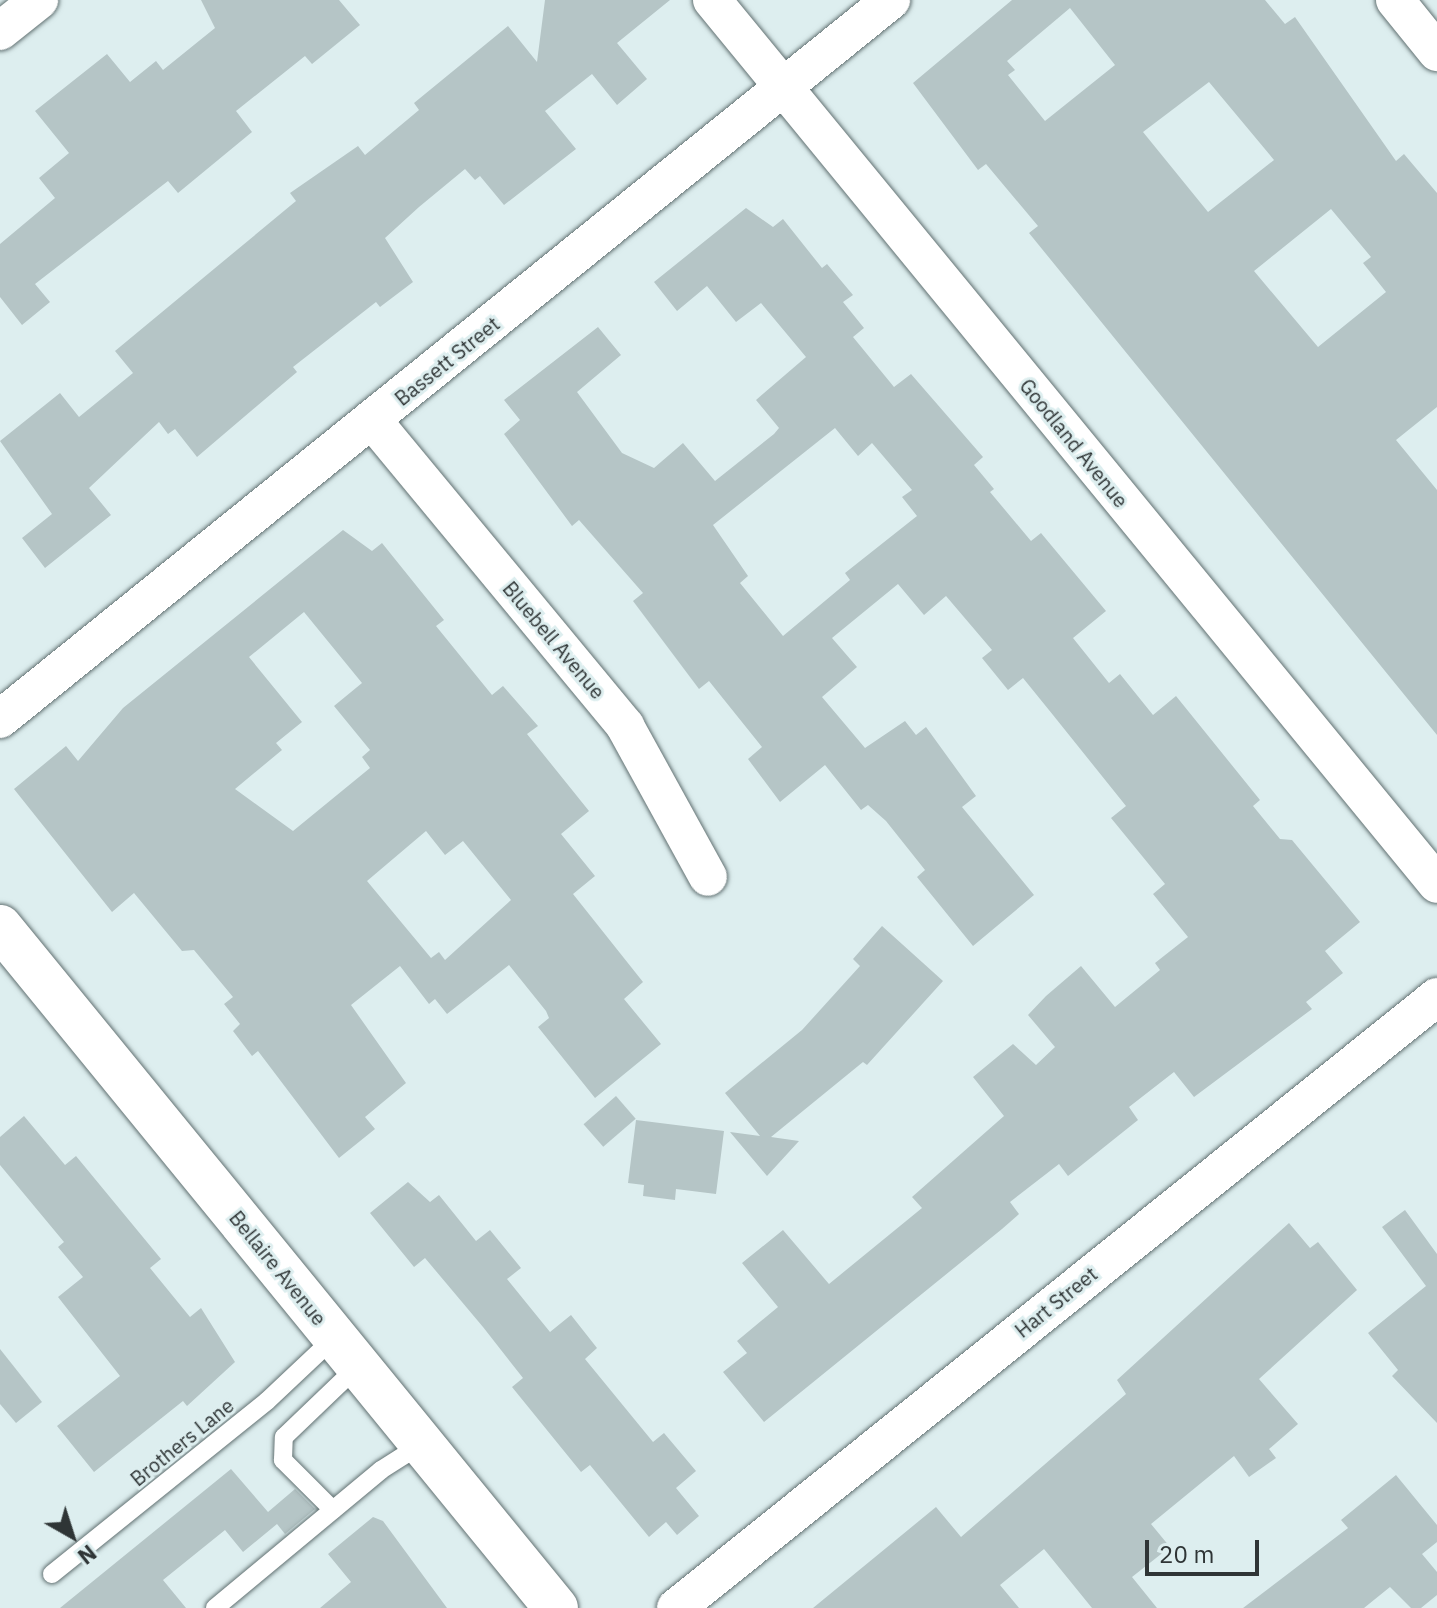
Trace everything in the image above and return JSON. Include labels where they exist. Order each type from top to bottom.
[{"type":"street","points":[[0,31],[39,0]]},
{"type":"street","name":"Goodland Avenue","points":[[712,0],[1437,884]]},
{"type":"street","name":"Bassett Street","points":[[0,719],[891,0]]},
{"type":"street","points":[[1395,0],[1437,52]]},
{"type":"street","name":"Bluebell Avenue","points":[[373,421],[625,726],[708,877]]},
{"type":"street","name":"Bellaire Avenue","points":[[0,927],[556,1608]]},
{"type":"street","name":"Hart Street","points":[[676,1608],[1437,997]]},
{"type":"lane","points":[[333,1510],[283,1460],[284,1437],[346,1352]]},
{"type":"lane","name":"Brothers Lane","points":[[52,1574],[267,1401],[346,1352]]},
{"type":"lane","points":[[215,1608],[333,1510],[422,1444]]},
{"type":"building","points":[[201,0],[339,0],[360,25],[312,64],[305,56],[236,111],[252,132],[178,193],[168,181],[35,284],[50,302],[22,325],[0,297],[0,244],[55,198],[39,178],[69,153],[35,111],[107,54],[130,82],[156,61],[163,70],[215,28]]},
{"type":"building","points":[[545,0],[670,0],[617,43],[647,79],[617,105],[592,74],[545,111],[576,149],[504,205],[480,176],[475,180],[465,169],[385,238],[413,282],[380,307],[376,302],[293,367],[297,372],[197,457],[175,429],[168,434],[159,422],[89,488],[111,515],[45,568],[22,538],[52,514],[0,441],[60,393],[79,417],[133,373],[115,351],[296,201],[290,193],[358,146],[365,155],[419,110],[414,103],[508,26],[537,62]]},
{"type":"building","points":[[1012,0],[1265,0],[1285,24],[1295,17],[1396,161],[1404,154],[1437,193],[1437,407],[1396,440],[1437,490],[1437,735],[1029,233],[1038,226],[986,164],[978,170],[913,83]],"holes":[[[1070,8],[1115,65],[1045,121],[1008,75],[1015,70],[1007,61]],[[1209,82],[1274,160],[1208,212],[1143,132]],[[1331,209],[1371,257],[1363,263],[1386,292],[1318,347],[1254,271]]]},
{"type":"building","points":[[746,208],[773,227],[783,219],[822,268],[827,264],[853,295],[843,302],[864,328],[853,337],[894,387],[911,374],[983,457],[974,465],[994,489],[990,492],[1031,541],[1041,533],[1106,611],[1073,638],[1109,683],[1120,674],[1153,715],[1176,696],[1260,800],[1253,806],[1280,839],[1292,840],[1360,922],[1325,951],[1343,973],[1306,1002],[1312,1009],[1194,1097],[1174,1072],[1129,1107],[1138,1120],[1068,1176],[1059,1164],[1010,1202],[1019,1214],[764,1422],[723,1372],[747,1353],[737,1341],[778,1307],[742,1263],[783,1230],[829,1284],[922,1208],[912,1197],[1004,1116],[973,1077],[1013,1044],[1036,1065],[1055,1047],[1028,1015],[1046,996],[1081,966],[1115,1007],[1160,970],[1155,963],[1188,937],[1153,894],[1165,884],[1111,818],[1126,806],[1023,678],[1008,690],[982,658],[992,650],[946,596],[924,615],[898,584],[832,638],[857,667],[822,697],[865,748],[905,721],[916,735],[926,727],[976,796],[962,807],[1034,895],[973,946],[917,877],[925,870],[886,821],[868,805],[861,810],[825,765],[780,802],[748,759],[762,747],[709,681],[699,689],[633,601],[643,593],[579,520],[572,526],[504,434],[520,420],[504,400],[598,327],[621,355],[577,392],[622,453],[654,468],[683,443],[715,481],[774,434],[779,428],[756,400],[806,357],[761,303],[736,322],[707,286],[677,311],[654,282]],"holes":[[[835,428],[858,456],[872,443],[912,490],[902,497],[917,516],[845,573],[850,580],[783,636],[740,583],[748,576],[713,525]]]},
{"type":"building","points":[[343,530],[372,551],[382,543],[444,620],[436,626],[492,695],[503,686],[538,726],[527,734],[589,811],[561,834],[595,876],[573,894],[643,982],[624,999],[661,1044],[595,1098],[538,1027],[549,1018],[546,1011],[509,965],[447,1014],[435,999],[429,1004],[400,966],[351,1005],[406,1083],[365,1117],[375,1129],[339,1158],[258,1051],[252,1056],[233,1031],[240,1024],[224,1004],[233,997],[194,950],[182,951],[134,893],[112,912],[14,789],[66,746],[78,761],[123,708]],"holes":[[[304,612],[362,683],[334,706],[370,750],[362,757],[370,768],[293,831],[235,789],[282,750],[276,743],[302,722],[249,657]],[[426,831],[445,855],[463,841],[511,900],[445,960],[439,952],[431,958],[367,881]]]},
{"type":"building","points":[[882,926],[943,981],[867,1065],[863,1062],[771,1137],[799,1141],[767,1176],[730,1132],[760,1136],[725,1093],[802,1030],[860,966],[853,959]]},
{"type":"building","points":[[616,1096],[636,1119],[603,1147],[584,1124]]},
{"type":"building","points":[[24,1116],[65,1165],[76,1156],[161,1259],[150,1268],[190,1317],[201,1308],[235,1362],[187,1406],[183,1401],[94,1472],[57,1426],[120,1376],[58,1297],[83,1277],[58,1247],[64,1242],[0,1165],[0,1137]]},
{"type":"building","points":[[636,1120],[724,1131],[716,1194],[676,1189],[675,1200],[643,1196],[644,1185],[628,1183]]},
{"type":"building","points":[[408,1182],[430,1202],[439,1195],[476,1241],[490,1230],[521,1268],[507,1279],[550,1332],[571,1315],[597,1348],[585,1359],[653,1442],[664,1433],[696,1471],[676,1488],[699,1516],[677,1535],[666,1522],[649,1537],[590,1465],[581,1472],[512,1387],[523,1378],[483,1327],[425,1258],[414,1267],[370,1213]]},
{"type":"building","points":[[1405,1210],[1437,1254],[1437,1423],[1392,1376],[1398,1370],[1368,1333],[1426,1286],[1382,1227]]},
{"type":"building","points":[[1289,1223],[1310,1248],[1318,1242],[1357,1290],[1259,1379],[1298,1424],[1269,1449],[1276,1458],[1249,1477],[1234,1456],[1151,1524],[1170,1547],[1132,1577],[1157,1608],[1092,1608],[1044,1549],[1000,1585],[1019,1608],[813,1608],[936,1507],[961,1537],[1126,1394],[1117,1380]]},
{"type":"building","points":[[0,1349],[42,1402],[16,1423],[0,1404]]},
{"type":"building","points":[[231,1469],[268,1512],[295,1489],[315,1509],[285,1534],[277,1524],[243,1552],[225,1530],[163,1580],[186,1608],[60,1608]]},
{"type":"building","points":[[1396,1475],[1437,1525],[1437,1542],[1422,1554],[1437,1572],[1437,1595],[1421,1608],[1411,1608],[1390,1587],[1364,1608],[1243,1608],[1348,1528],[1341,1520]]},
{"type":"building","points":[[373,1517],[383,1521],[447,1608],[320,1608],[351,1582],[328,1554]]}]
